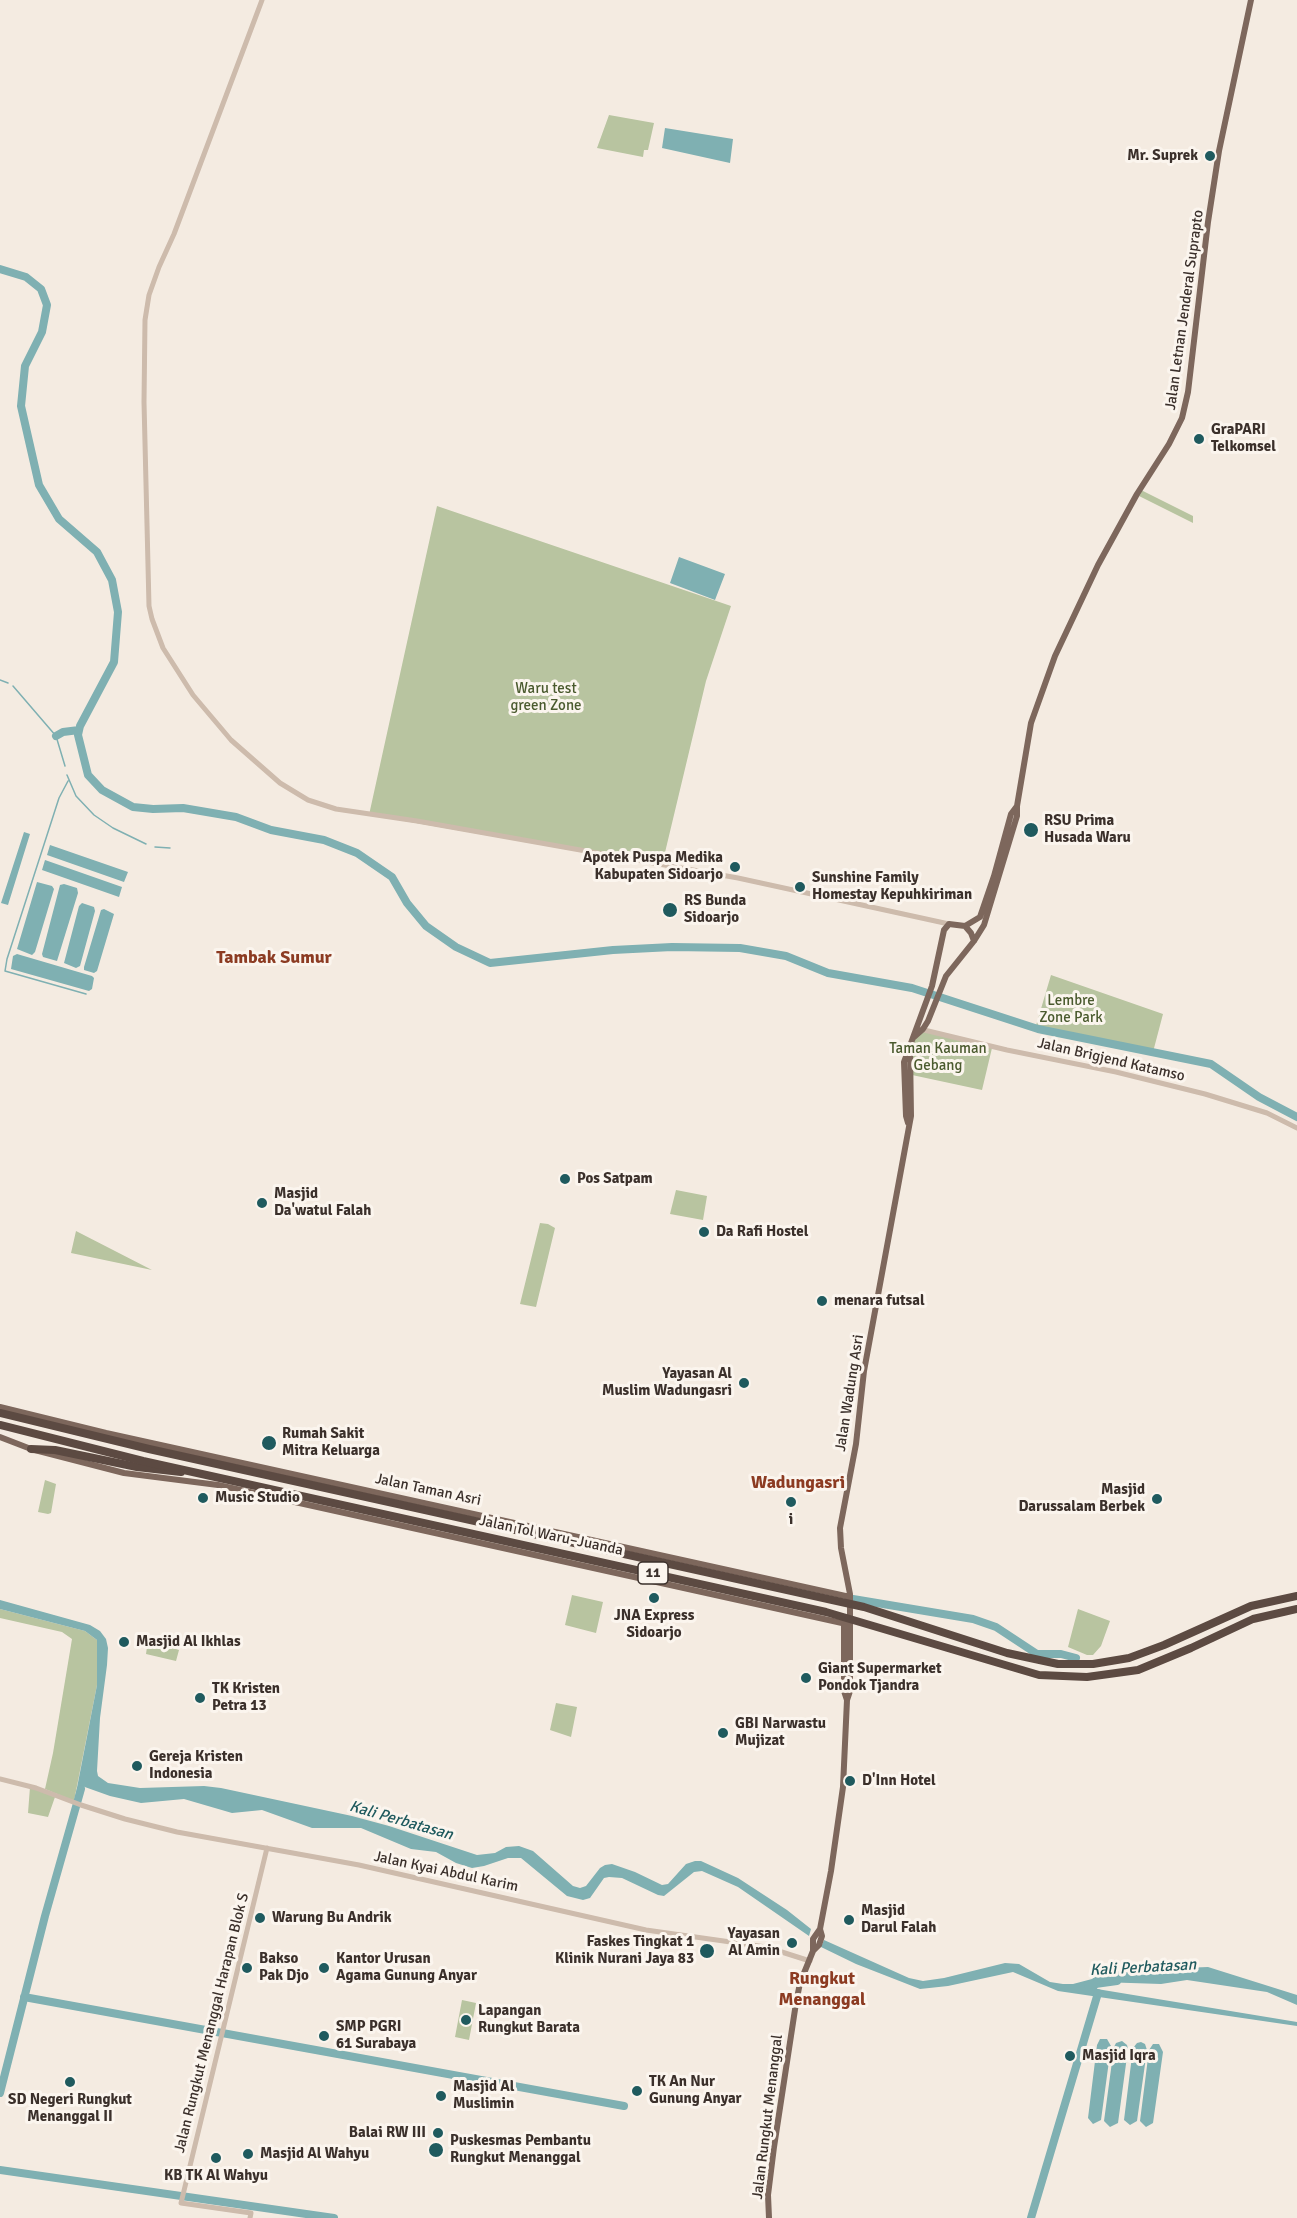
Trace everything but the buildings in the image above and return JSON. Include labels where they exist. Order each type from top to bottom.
[{"type":"highway","name":"Jalan Tol Waru–Juanda","points":[[0,1413],[171,1454],[864,1607],[1015,1655],[1058,1664],[1093,1664],[1129,1658],[1164,1645],[1251,1605],[1297,1596]]},
{"type":"highway","name":"Jalan Tol Waru–Juanda","points":[[0,1425],[215,1477],[826,1612],[905,1634],[1003,1666],[1050,1676],[1099,1676],[1138,1670],[1253,1619],[1297,1609]]},
{"type":"highway","points":[[31,1449],[49,1449],[137,1467],[215,1477]]},
{"type":"highway","points":[[533,1535],[535,1547]]},
{"type":"highway","points":[[535,1547],[542,1537]]},
{"type":"main road","name":"Jalan Letnan Jenderal Suprapto","points":[[1017,806],[1031,723],[1065,633],[1098,565],[1182,418],[1188,392],[1208,222],[1251,0]]},
{"type":"main road","points":[[915,1027],[932,986],[944,930],[950,924],[965,926],[980,917],[1011,814],[1017,806]]},
{"type":"main road","points":[[923,1029],[946,976],[984,925],[1017,816],[1017,806]]},
{"type":"main road","points":[[965,926],[974,941]]},
{"type":"main road","points":[[936,972],[941,977],[946,976]]},
{"type":"main road","name":"Jalan Wadung Asri","points":[[850,1597],[841,1548],[840,1528],[855,1444],[864,1371],[908,1123],[904,1062],[914,1037],[915,1027]]},
{"type":"main road","name":"Jalan Wadung Asri","points":[[914,1037],[923,1029]]},
{"type":"main road","name":"Jalan Taman Asri","points":[[0,1407],[106,1433],[850,1597]]},
{"type":"main road","points":[[0,1437],[13,1444],[132,1474],[227,1486],[842,1623]]},
{"type":"main road","points":[[781,1608],[786,1582]]},
{"type":"main road","points":[[795,1611],[795,1598],[802,1586]]},
{"type":"main road","name":"Jalan Rungkut Menanggal","points":[[769,2218],[768,2195],[796,2003],[813,1951],[831,1871],[843,1787],[847,1700],[850,1690],[850,1597]]},
{"type":"main road","name":"Jalan Rungkut Menanggal","points":[[847,1700],[844,1691],[842,1623],[849,1610]]},
{"type":"main road","name":"Jalan Rungkut Menanggal","points":[[813,1951],[820,1942],[816,1934]]},
{"type":"street","points":[[262,0],[174,234],[159,267],[149,295],[145,320],[144,402],[149,606],[163,648],[193,695],[231,740],[273,777],[295,793],[329,807],[358,814],[417,821],[738,878],[950,924]]},
{"type":"street","points":[[939,922],[944,930]]},
{"type":"street","name":"Jalan Brigjend Katamso","points":[[915,1027],[1205,1094],[1267,1113],[1297,1128]]},
{"type":"street","name":"Jalan Kyai Abdul Karim","points":[[0,1779],[36,1788],[76,1803],[156,1827],[504,1897],[646,1930],[766,1947],[810,1961]]},
{"type":"street","name":"Jalan Rungkut Menanggal Harapan Blok S","points":[[242,2215],[182,2200],[267,1848]]},
{"type":"street","points":[[242,2215],[250,2215]]},
{"type":"green space","points":[[609,115],[654,123],[648,150],[644,150],[643,157],[597,148]]},
{"type":"green space","points":[[1141,490],[1193,516],[1193,523],[1137,495]]},
{"type":"green space","name":"Waru test green Zone","points":[[437,506],[731,606],[706,681],[662,865],[369,815]]},
{"type":"green space","name":"Lembre Zone Park","points":[[1051,975],[1163,1014],[1153,1052],[1035,1029]]},
{"type":"green space","name":"Taman Kauman Gebang","points":[[923,1031],[992,1048],[982,1090],[912,1075],[909,1055],[915,1038]]},
{"type":"green space","points":[[676,1190],[707,1196],[703,1220],[670,1214]]},
{"type":"green space","points":[[540,1223],[555,1228],[536,1307],[520,1304]]},
{"type":"green space","points":[[76,1231],[152,1270],[71,1253]]},
{"type":"green space","points":[[45,1480],[56,1484],[51,1513],[48,1514],[38,1512]]},
{"type":"green space","points":[[572,1595],[603,1602],[596,1633],[565,1625]]},
{"type":"green space","points":[[0,1609],[85,1631],[97,1640],[97,1685],[74,1801],[45,1789],[72,1639],[62,1632],[0,1618]]},
{"type":"green space","points":[[1078,1609],[1110,1621],[1101,1646],[1093,1655],[1087,1655],[1068,1647]]},
{"type":"green space","points":[[148,1640],[179,1650],[176,1661],[146,1654]]},
{"type":"green space","points":[[556,1703],[577,1707],[571,1737],[550,1730]]},
{"type":"green space","points":[[30,1787],[55,1797],[48,1817],[28,1813]]},
{"type":"green space","name":"Lapangan Rungkut Barata","points":[[462,2000],[476,2003],[469,2040],[455,2037]]},
{"type":"water","points":[[665,128],[733,139],[730,163],[662,148]]},
{"type":"water","points":[[679,557],[725,574],[715,600],[670,583]]},
{"type":"water","points":[[24,832],[30,834],[8,905],[1,903]]},
{"type":"water","points":[[50,845],[128,872],[124,882],[47,855]]},
{"type":"water","points":[[45,860],[122,887],[119,897],[42,870]]},
{"type":"water","points":[[37,882],[52,886],[54,889],[35,952],[32,955],[17,949]]},
{"type":"water","points":[[60,885],[77,888],[78,893],[57,961],[43,957],[42,954]]},
{"type":"water","points":[[82,903],[94,907],[95,911],[80,966],[76,968],[64,963],[79,906]]},
{"type":"water","points":[[104,909],[114,914],[97,971],[94,973],[84,970],[84,967],[101,910]]},
{"type":"water","points":[[17,954],[92,976],[94,978],[92,989],[89,991],[11,969],[13,956]]},
{"type":"water","name":"Kali Perbatasan","points":[[0,1600],[90,1625],[100,1631],[106,1639],[107,1665],[100,1718],[97,1771],[98,1776],[108,1783],[140,1788],[204,1786],[221,1788],[352,1816],[477,1855],[495,1853],[506,1847],[519,1846],[533,1851],[573,1886],[580,1888],[586,1886],[605,1865],[612,1864],[635,1872],[662,1885],[668,1884],[686,1864],[701,1861],[738,1878],[787,1910],[811,1929],[809,1936],[738,1887],[702,1871],[694,1872],[664,1896],[622,1878],[604,1878],[590,1898],[583,1900],[567,1896],[521,1858],[508,1858],[472,1868],[456,1863],[436,1852],[411,1849],[361,1828],[312,1828],[262,1810],[232,1813],[184,1799],[141,1803],[110,1796],[82,1786],[78,1799],[75,1798],[97,1685],[97,1640],[85,1631],[0,1609]]},
{"type":"water","name":"Kali Perbatasan","points":[[824,1940],[909,1978],[923,1981],[1005,1963],[1019,1964],[1050,1982],[1063,1984],[1092,1979],[1104,1970],[1154,1973],[1208,1967],[1297,1995],[1297,2005],[1267,1992],[1187,1980],[1161,1984],[1100,1982],[1097,1989],[1297,2022],[1297,2026],[1058,1991],[1013,1972],[948,1986],[920,1989],[856,1964],[821,1947]]},
{"type":"water","points":[[1100,2039],[1107,2039],[1111,2046],[1101,2120],[1093,2124],[1088,2118],[1097,2045]]},
{"type":"water","points":[[1122,2041],[1128,2049],[1118,2123],[1110,2127],[1104,2121],[1114,2047],[1116,2043]]},
{"type":"water","points":[[1141,2042],[1145,2044],[1147,2050],[1137,2121],[1130,2125],[1124,2120],[1133,2048]]},
{"type":"water","points":[[1153,2044],[1159,2044],[1163,2052],[1153,2123],[1146,2127],[1140,2121],[1149,2050]]},
{"type":"waterway","points":[[0,269],[26,277],[41,289],[47,305],[42,332],[25,366],[21,406],[39,485],[59,519],[97,552],[112,580],[118,612],[114,662],[80,726],[78,735],[88,775],[102,790],[133,807],[183,808],[236,817],[271,830],[324,840],[357,853],[392,877],[407,903],[426,926],[456,947],[490,963],[613,950],[672,947],[740,948],[786,956],[828,973],[912,988],[1038,1029],[1211,1064],[1259,1097],[1297,1117]]},
{"type":"waterway","points":[[0,680],[8,683]]},
{"type":"waterway","points":[[13,686],[56,736],[65,766]]},
{"type":"waterway","points":[[56,736],[63,732],[79,730]]},
{"type":"waterway","points":[[67,775],[76,796],[94,815],[113,828],[146,844]]},
{"type":"waterway","points":[[68,781],[59,798],[5,971],[86,994]]},
{"type":"waterway","points":[[155,847],[170,848]]},
{"type":"waterway","points":[[853,1599],[973,1619],[996,1627],[1037,1654],[1061,1654],[1076,1658]]},
{"type":"waterway","points":[[0,2093],[45,1916],[81,1789]]},
{"type":"waterway","name":"Kali Perbatasan","points":[[1088,1985],[1117,1981]]},
{"type":"waterway","points":[[1031,2218],[1098,1993]]},
{"type":"waterway","points":[[24,1997],[624,2106]]},
{"type":"waterway","points":[[0,2170],[334,2218]]},
{"type":"place","name":"Mr. Suprek","points":[[1210,156]]},
{"type":"place","name":"GraPARI Telkomsel","points":[[1199,439]]},
{"type":"place","name":"RSU Prima Husada Waru","points":[[1031,830]]},
{"type":"place","name":"Apotek Puspa Medika Kabupaten Sidoarjo","points":[[735,867]]},
{"type":"place","name":"Sunshine Family Homestay Kepuhkiriman","points":[[800,887]]},
{"type":"place","name":"RS Bunda Sidoarjo","points":[[670,910]]},
{"type":"place","name":"Pos Satpam","points":[[565,1179]]},
{"type":"place","name":"Masjid Da'watul Falah","points":[[262,1203]]},
{"type":"place","name":"Da Rafi Hostel","points":[[704,1232]]},
{"type":"place","name":"menara futsal","points":[[822,1301]]},
{"type":"place","name":"Yayasan Al Muslim Wadungasri","points":[[744,1383]]},
{"type":"place","name":"Rumah Sakit Mitra Keluarga","points":[[269,1443]]},
{"type":"place","name":"Music Studio","points":[[203,1498]]},
{"type":"place","name":"Masjid Darussalam Berbek","points":[[1157,1499]]},
{"type":"place","name":"i","points":[[791,1502]]},
{"type":"place","name":"JNA Express Sidoarjo","points":[[654,1598]]},
{"type":"place","name":"Masjid Al Ikhlas","points":[[124,1642]]},
{"type":"place","name":"Giant Supermarket Pondok Tjandra","points":[[806,1678]]},
{"type":"place","name":"TK Kristen Petra 13","points":[[200,1698]]},
{"type":"place","name":"GBI Narwastu Mujizat","points":[[723,1733]]},
{"type":"place","name":"Gereja Kristen Indonesia","points":[[137,1766]]},
{"type":"place","name":"D'Inn Hotel","points":[[850,1781]]},
{"type":"place","name":"Warung Bu Andrik","points":[[260,1918]]},
{"type":"place","name":"Masjid Darul Falah","points":[[849,1920]]},
{"type":"place","name":"Yayasan Al Amin","points":[[792,1943]]},
{"type":"place","name":"Faskes Tingkat 1 Klinik Nurani Jaya 83","points":[[707,1951]]},
{"type":"place","name":"Bakso Pak Djo","points":[[247,1968]]},
{"type":"place","name":"Kantor Urusan Agama Gunung Anyar","points":[[324,1968]]},
{"type":"place","name":"Lapangan Rungkut Barata","points":[[466,2020]]},
{"type":"place","name":"SMP PGRI 61 Surabaya","points":[[324,2036]]},
{"type":"place","name":"Masjid Iqra","points":[[1070,2056]]},
{"type":"place","name":"SD Negeri Rungkut Menanggal II","points":[[70,2082]]},
{"type":"place","name":"TK An Nur Gunung Anyar","points":[[637,2091]]},
{"type":"place","name":"Masjid Al Muslimin","points":[[441,2096]]},
{"type":"place","name":"Balai RW III","points":[[438,2133]]},
{"type":"place","name":"Puskesmas Pembantu Rungkut Menanggal","points":[[436,2150]]},
{"type":"place","name":"Masjid Al Wahyu","points":[[248,2154]]},
{"type":"place","name":"KB TK Al Wahyu","points":[[216,2158]]},
{"type":"district","name":"Tambak Sumur","points":[[274,958]]},
{"type":"district","name":"Wadungasri","points":[[798,1483]]},
{"type":"district","name":"Rungkut Menanggal","points":[[822,1989]]}]
